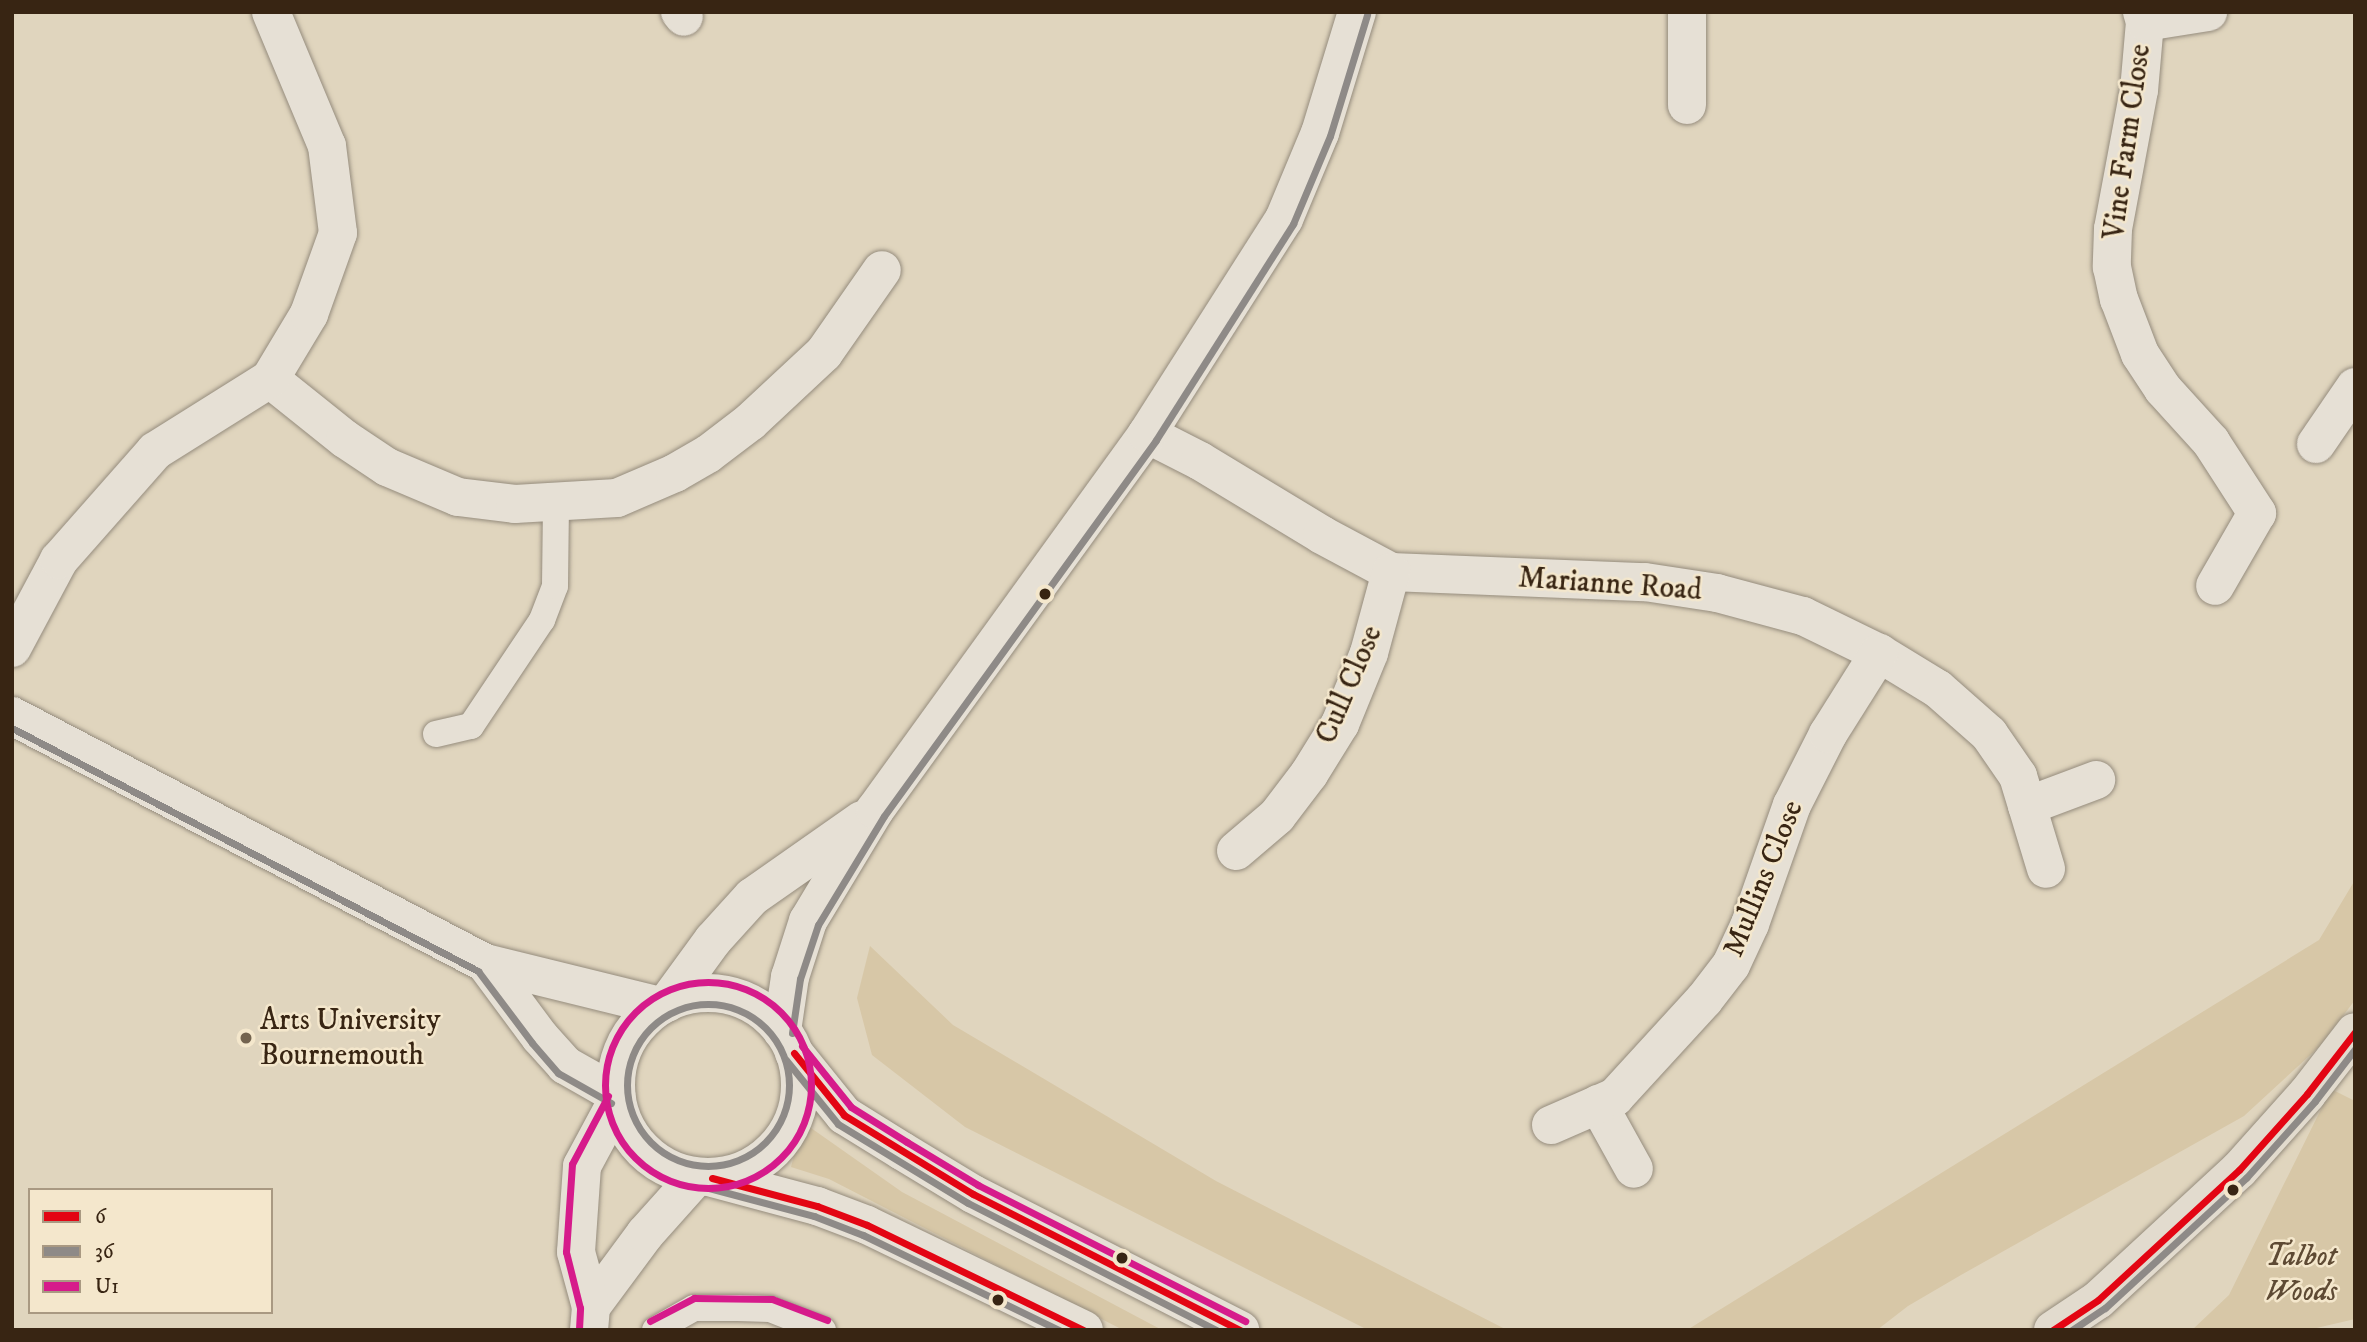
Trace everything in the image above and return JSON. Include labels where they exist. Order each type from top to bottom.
[{"type":"main road","points":[[2053,1330],[2098,1300],[2239,1170],[2307,1094],[2355,1032]]},
{"type":"street","points":[[12,648],[59,560],[155,451],[270,379],[309,314],[338,233],[327,146],[271,12]]},
{"type":"street","points":[[590,1318],[645,1234],[704,1177],[730,1175],[756,1164],[783,1139],[798,1105],[800,1076],[788,1042],[790,977],[808,921],[875,810],[1147,433],[1284,219],[1320,133],[1357,12]]},
{"type":"street","points":[[1687,12],[1687,105]]},
{"type":"street","name":"Vine Farm Close","points":[[2208,12],[2144,17],[2139,90],[2113,229],[2112,267],[2119,299],[2140,354],[2163,389],[2211,442],[2257,513],[2215,586]]},
{"type":"street","points":[[270,379],[345,439],[387,467],[423,484],[483,501],[556,502],[617,498],[675,474],[708,454],[750,422],[824,353],[882,270]]},
{"type":"street","points":[[2316,444],[2355,387]]},
{"type":"street","name":"Marianne Road","points":[[1147,433],[1391,572],[1645,582],[1717,593],[1803,617],[1879,653],[1938,689],[1989,734],[2018,776],[2046,869]]},
{"type":"street","name":"Cull Close","points":[[1236,851],[1277,816],[1309,774],[1340,724],[1369,653],[1391,572]]},
{"type":"street","name":"Mullins Close","points":[[1551,1125],[1615,1097],[1731,965],[1750,923],[1792,805],[1828,734],[1879,653]]},
{"type":"street","points":[[12,716],[485,964],[663,1005],[702,993],[734,996],[761,1009],[844,1115],[973,1194],[1240,1330]]},
{"type":"street","points":[[2027,806],[2096,780]]},
{"type":"street","points":[[590,1318],[576,1252],[582,1166],[616,1097],[618,1065],[626,1043],[638,1024],[663,1005],[713,940],[752,897],[875,810]]},
{"type":"street","points":[[485,964],[540,1037],[565,1065],[616,1097],[629,1133],[644,1152],[670,1170],[817,1206],[867,1224],[1084,1330]]},
{"type":"street","points":[[1598,1104],[1634,1168]]},
{"type":"lane","points":[[436,734],[471,726],[542,621],[555,586],[556,502]]},
{"type":"lane","points":[[664,1328],[694,1308],[769,1308],[823,1330]]},
{"type":"green space","points":[[2355,880],[2355,1000],[2320,1046],[2244,1116],[1961,1275],[1908,1306],[1877,1330],[1687,1330],[2319,940]]},
{"type":"green space","points":[[870,946],[953,1025],[1216,1181],[1507,1330],[1368,1330],[965,1127],[872,1055],[857,998]]},
{"type":"green space","name":"Talbot Woods","points":[[2331,1089],[2355,1101],[2355,1319],[2308,1330],[2192,1330],[2229,1295]]},
{"type":"green space","points":[[811,1128],[902,1192],[1162,1330],[1123,1330],[829,1179],[791,1167],[794,1155]]},
{"type":"transit line","name":"36","points":[[792,1033],[800,979],[818,925],[884,816],[1156,440],[1293,224],[1330,136],[1367,15]]},
{"type":"transit line","name":"36","points":[[12,728],[478,971],[558,1073],[611,1103]]},
{"type":"transit line","name":"U1","points":[[708,982],[747,990],[781,1012],[803,1046],[811,1085],[803,1124],[781,1158],[747,1180],[708,1188],[669,1180],[635,1158],[613,1124],[605,1085],[613,1046],[635,1012],[669,990],[708,982]]},
{"type":"transit line","name":"36","points":[[708,1004],[739,1010],[765,1028],[783,1054],[789,1085],[783,1116],[765,1142],[739,1160],[708,1166],[677,1160],[651,1142],[633,1116],[627,1085],[633,1054],[651,1028],[677,1010],[708,1004]]},
{"type":"transit line","name":"6","points":[[2053,1330],[2098,1300],[2239,1170],[2307,1094],[2355,1032]]},
{"type":"transit line","name":"U1","points":[[802,1046],[851,1107],[907,1142],[978,1185],[1245,1321]]},
{"type":"transit line","name":"36","points":[[2072,1330],[2105,1308],[2246,1178],[2315,1101],[2355,1049]]},
{"type":"transit line","name":"6","points":[[794,1053],[844,1115],[973,1194],[1240,1330]]},
{"type":"transit line","name":"36","points":[[786,1060],[838,1124],[968,1203],[1216,1330]]},
{"type":"transit line","name":"U1","points":[[579,1329],[580,1308],[566,1252],[572,1164],[608,1096]]},
{"type":"transit line","name":"6","points":[[712,1178],[817,1206],[867,1225],[1083,1330]]},
{"type":"transit line","name":"36","points":[[709,1188],[814,1216],[863,1235],[1059,1330]]},
{"type":"transit line","name":"U1","points":[[650,1321],[694,1298],[772,1299],[827,1320]]},
{"type":"place","name":"Arts University Bournemouth","points":[[246,1038]]}]
